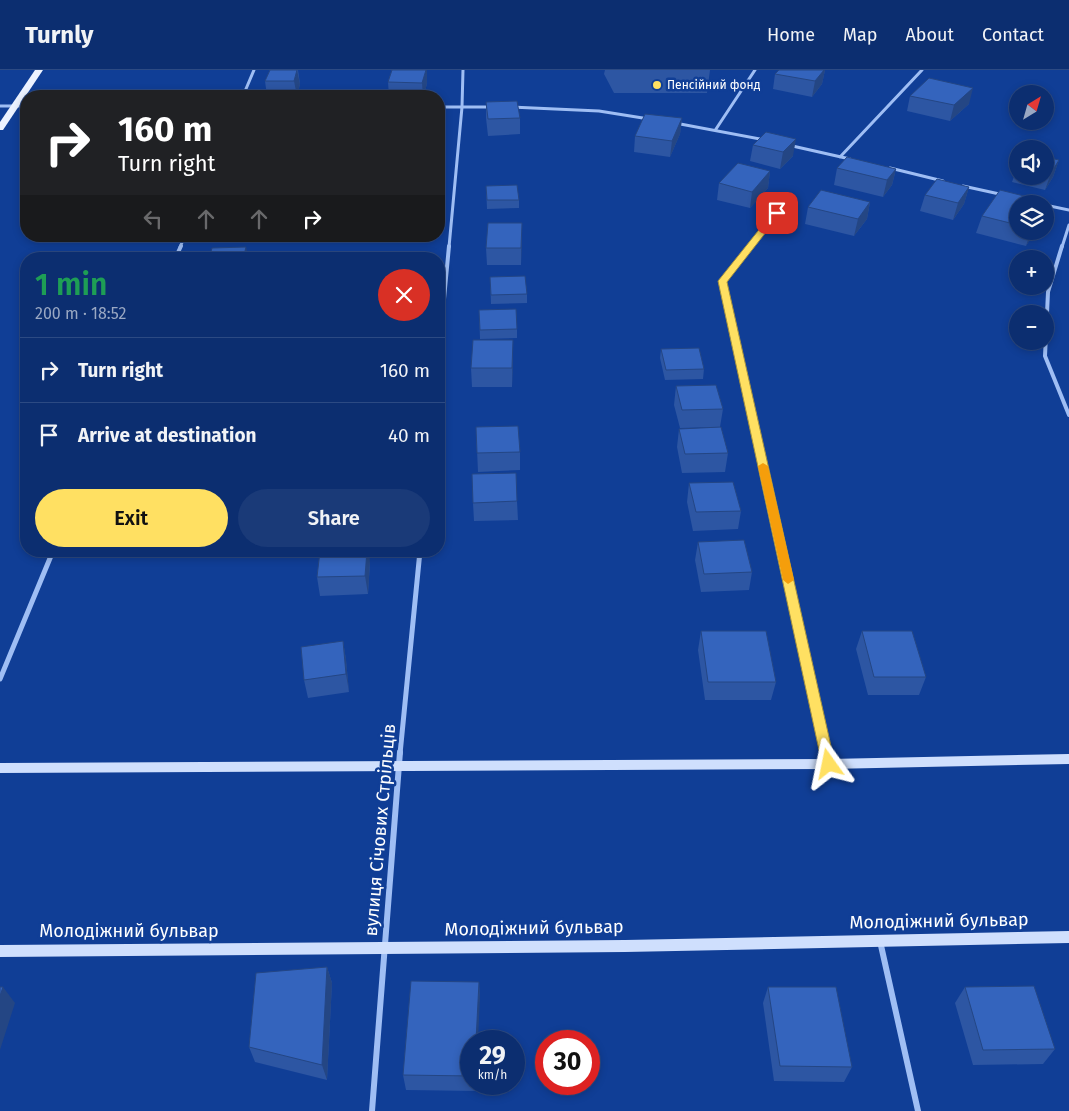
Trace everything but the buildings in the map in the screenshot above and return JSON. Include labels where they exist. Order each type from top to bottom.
[{"type":"main road","points":[[25,90],[38,70]]},
{"type":"main road","points":[[0,128],[20,98]]},
{"type":"main road","points":[[0,768],[829,764],[1069,759]]},
{"type":"main road","name":"Молодіжний бульвар","points":[[0,951],[385,948],[1069,937]]},
{"type":"street","points":[[246,90],[254,70]]},
{"type":"street","points":[[445,288],[462,107],[463,70]]},
{"type":"street","points":[[716,129],[755,70]]},
{"type":"street","points":[[840,157],[922,70]]},
{"type":"street","points":[[0,106],[20,106]]},
{"type":"street","points":[[445,107],[496,107]]},
{"type":"street","points":[[504,107],[599,111],[657,120]]},
{"type":"street","points":[[667,122],[716,129],[772,142]]},
{"type":"street","points":[[782,144],[859,161]]},
{"type":"street","points":[[888,168],[945,181]]},
{"type":"street","points":[[955,184],[1009,196]]},
{"type":"street","points":[[1054,207],[1069,210]]},
{"type":"street","points":[[777,213],[722,281],[829,764]]},
{"type":"street","points":[[1069,225],[1048,292],[1045,356],[1069,415]]},
{"type":"street","points":[[0,678],[50,557]]},
{"type":"street","name":"вулиця Січових Стрільців","points":[[372,1111],[399,766],[419,557]]},
{"type":"street","points":[[880,941],[918,1111]]},
{"type":"slow traffic","points":[[763,466],[788,580]]},
{"type":"place","name":"Пенсійний фонд","points":[[657,85]]},
{"type":"route","points":[[777,213],[722,281],[829,764]]}]
